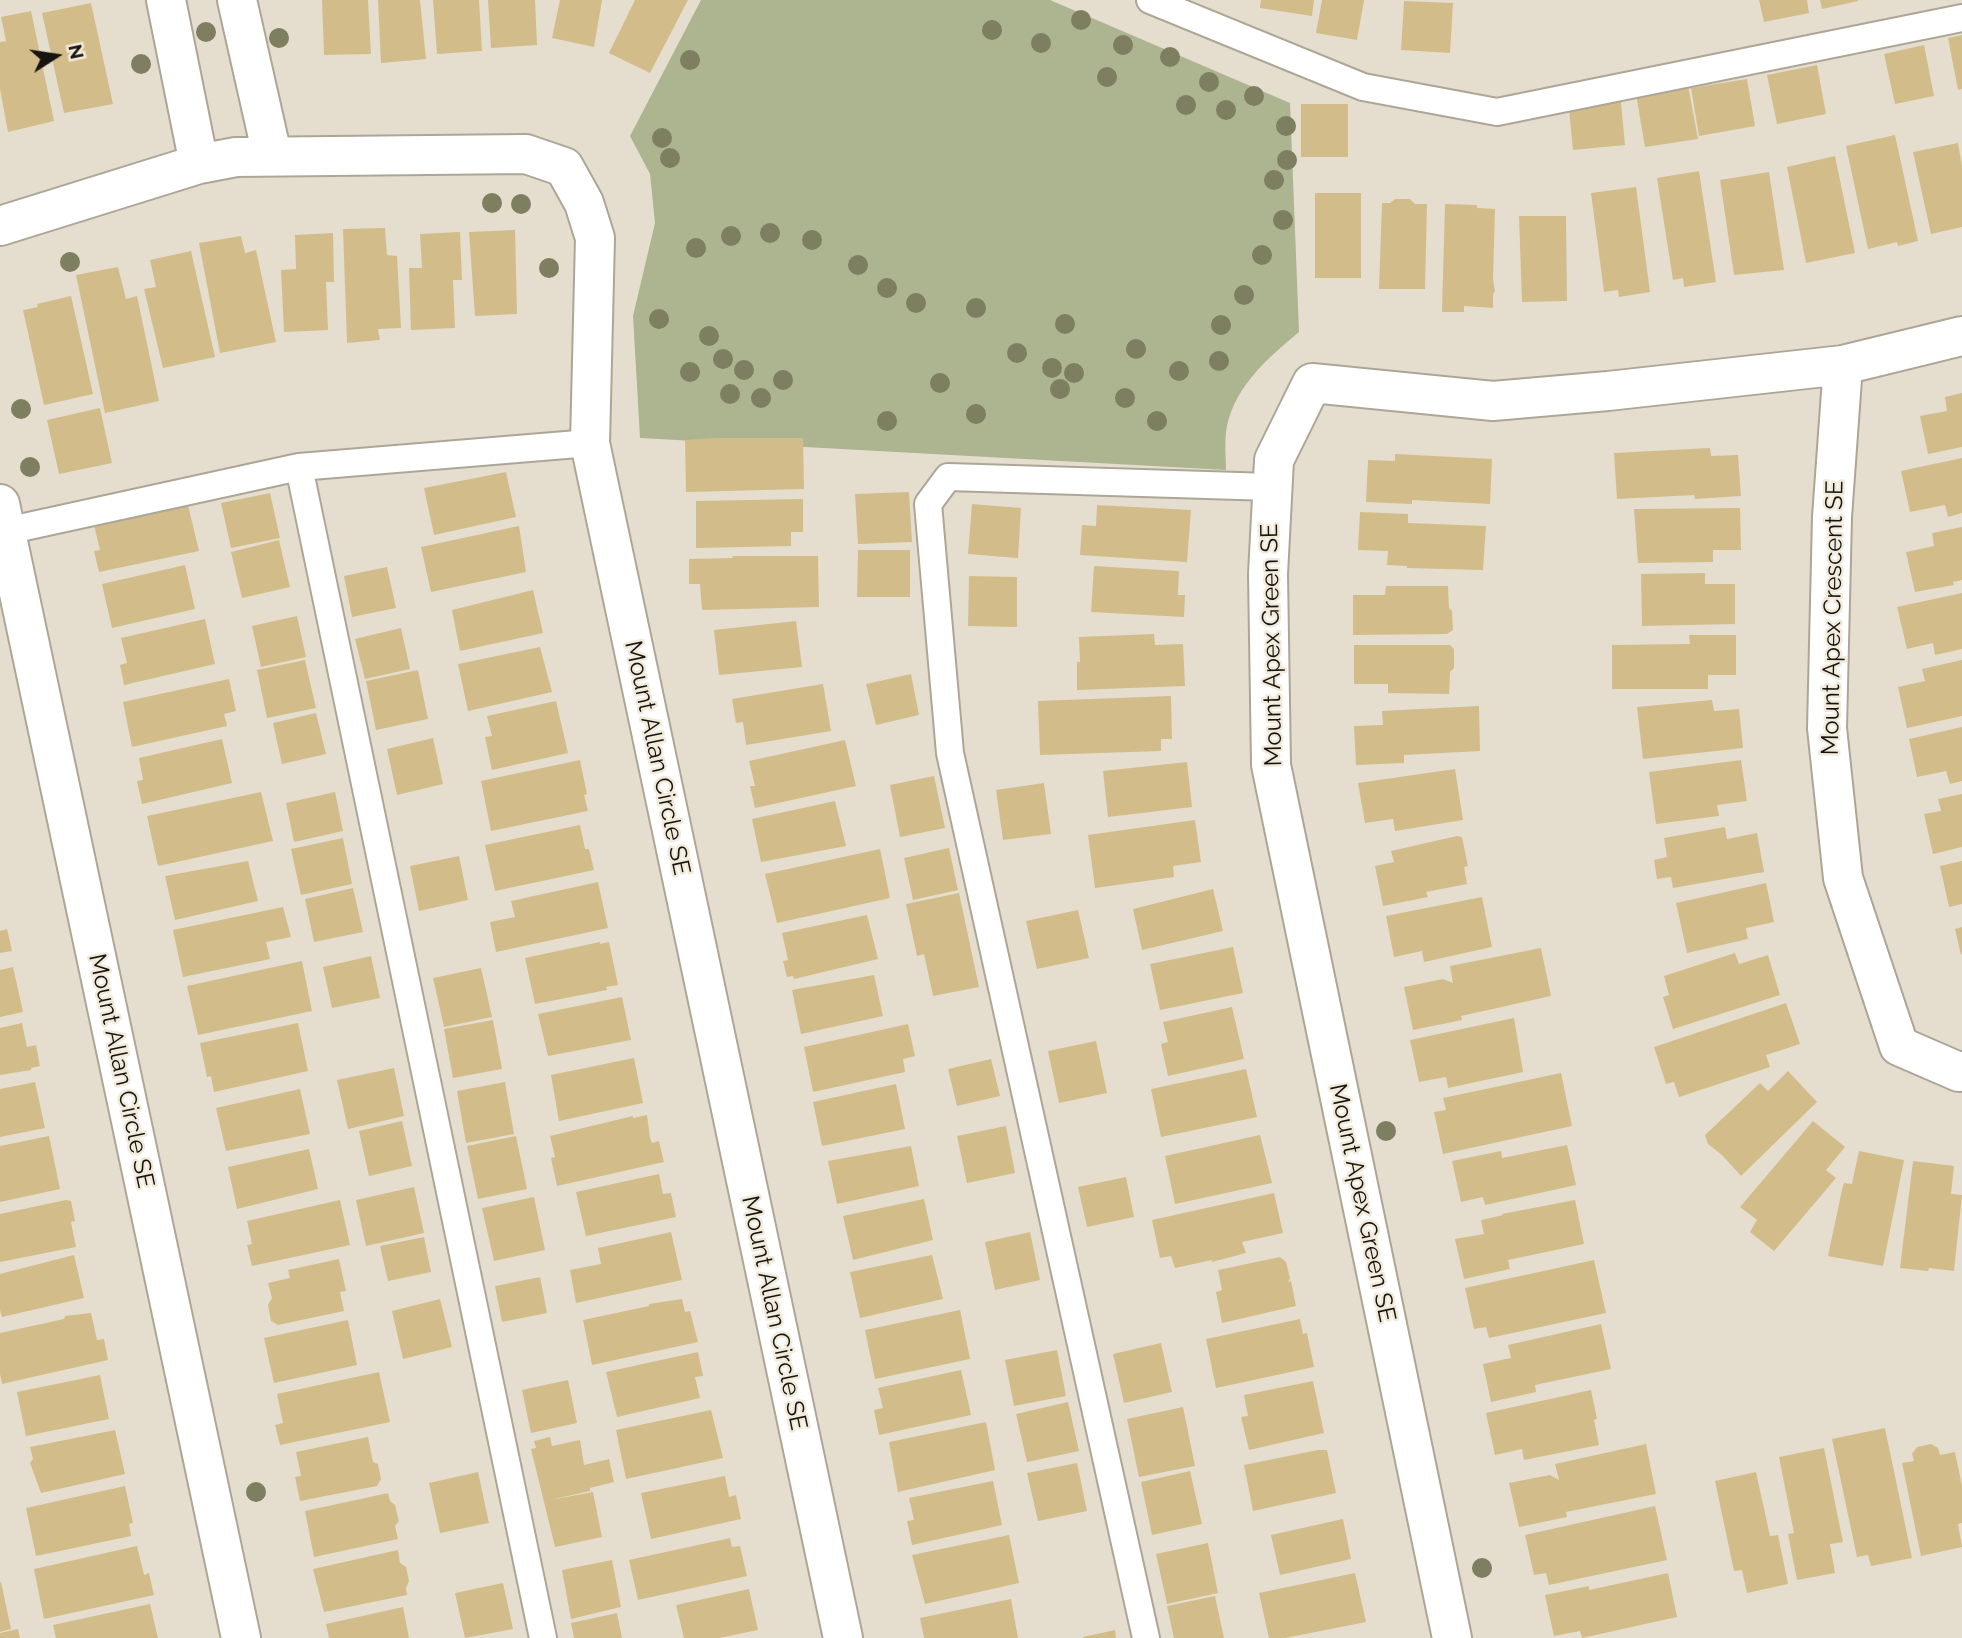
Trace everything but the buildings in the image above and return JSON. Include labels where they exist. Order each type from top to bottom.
[{"type":"street","points":[[166,0],[199,164]]},
{"type":"street","points":[[237,0],[272,155]]},
{"type":"street","name":"Mount Allan Circle SE","points":[[0,226],[199,164],[236,158],[272,155],[526,154],[564,167],[584,202],[595,238],[590,443],[843,1638]]},
{"type":"street","name":"Mount Apex Green SE","points":[[1452,1638],[1272,765],[1268,574],[1274,460],[1312,383],[1493,401],[1843,365],[1962,337]]},
{"type":"street","name":"Mount Apex Crescent SE","points":[[1843,365],[1832,517],[1827,728],[1843,878],[1899,1046],[1962,1071]]},
{"type":"street","name":"Mount Allan Circle SE","points":[[3,517],[241,1638]]},
{"type":"lane","points":[[1150,0],[1363,87],[1497,112],[1962,18]]},
{"type":"lane","points":[[3,517],[299,467],[590,443]]},
{"type":"lane","points":[[299,467],[543,1638]]},
{"type":"lane","points":[[1146,1638],[950,753],[928,503],[948,477],[1271,487]]},
{"type":"green space","points":[[701,0],[1050,0],[1290,103],[1299,332],[1255,373],[1231,411],[1226,431],[1226,470],[640,438],[633,316],[655,223],[650,174],[630,136]]}]
